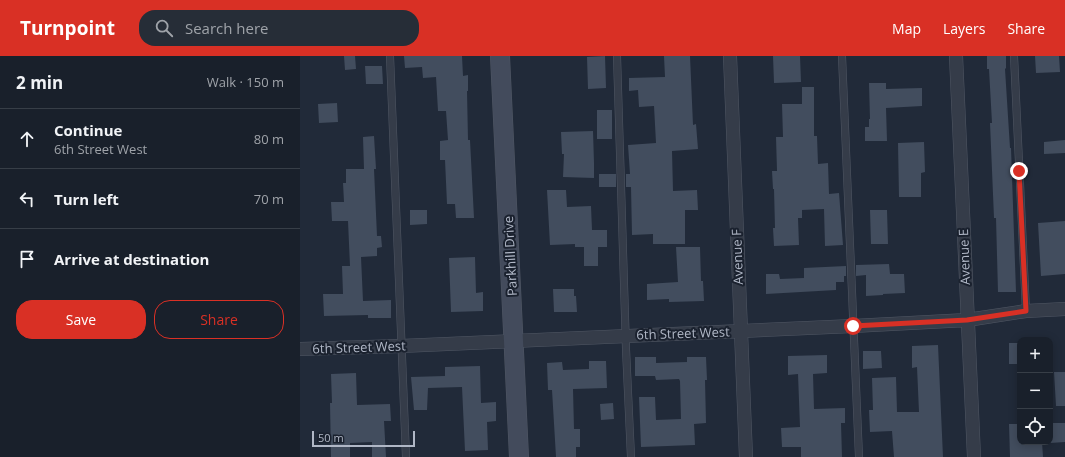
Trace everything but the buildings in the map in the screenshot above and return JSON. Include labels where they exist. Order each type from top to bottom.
[{"type":"street","name":"Parkhill Drive","points":[[500,56],[519,457]]},
{"type":"street","name":"Avenue F","points":[[730,56],[746,457]]},
{"type":"street","name":"Avenue E","points":[[956,56],[974,457]]},
{"type":"street","name":"6th Street West","points":[[300,349],[853,326],[967,320],[1026,311],[1065,309]]},
{"type":"lane","points":[[390,56],[406,457]]},
{"type":"lane","points":[[617,56],[631,457]]},
{"type":"lane","points":[[842,56],[859,457]]},
{"type":"lane","points":[[1014,56],[1026,311]]},
{"type":"route","points":[[853,326],[967,320],[1026,311],[1019,171]]}]
